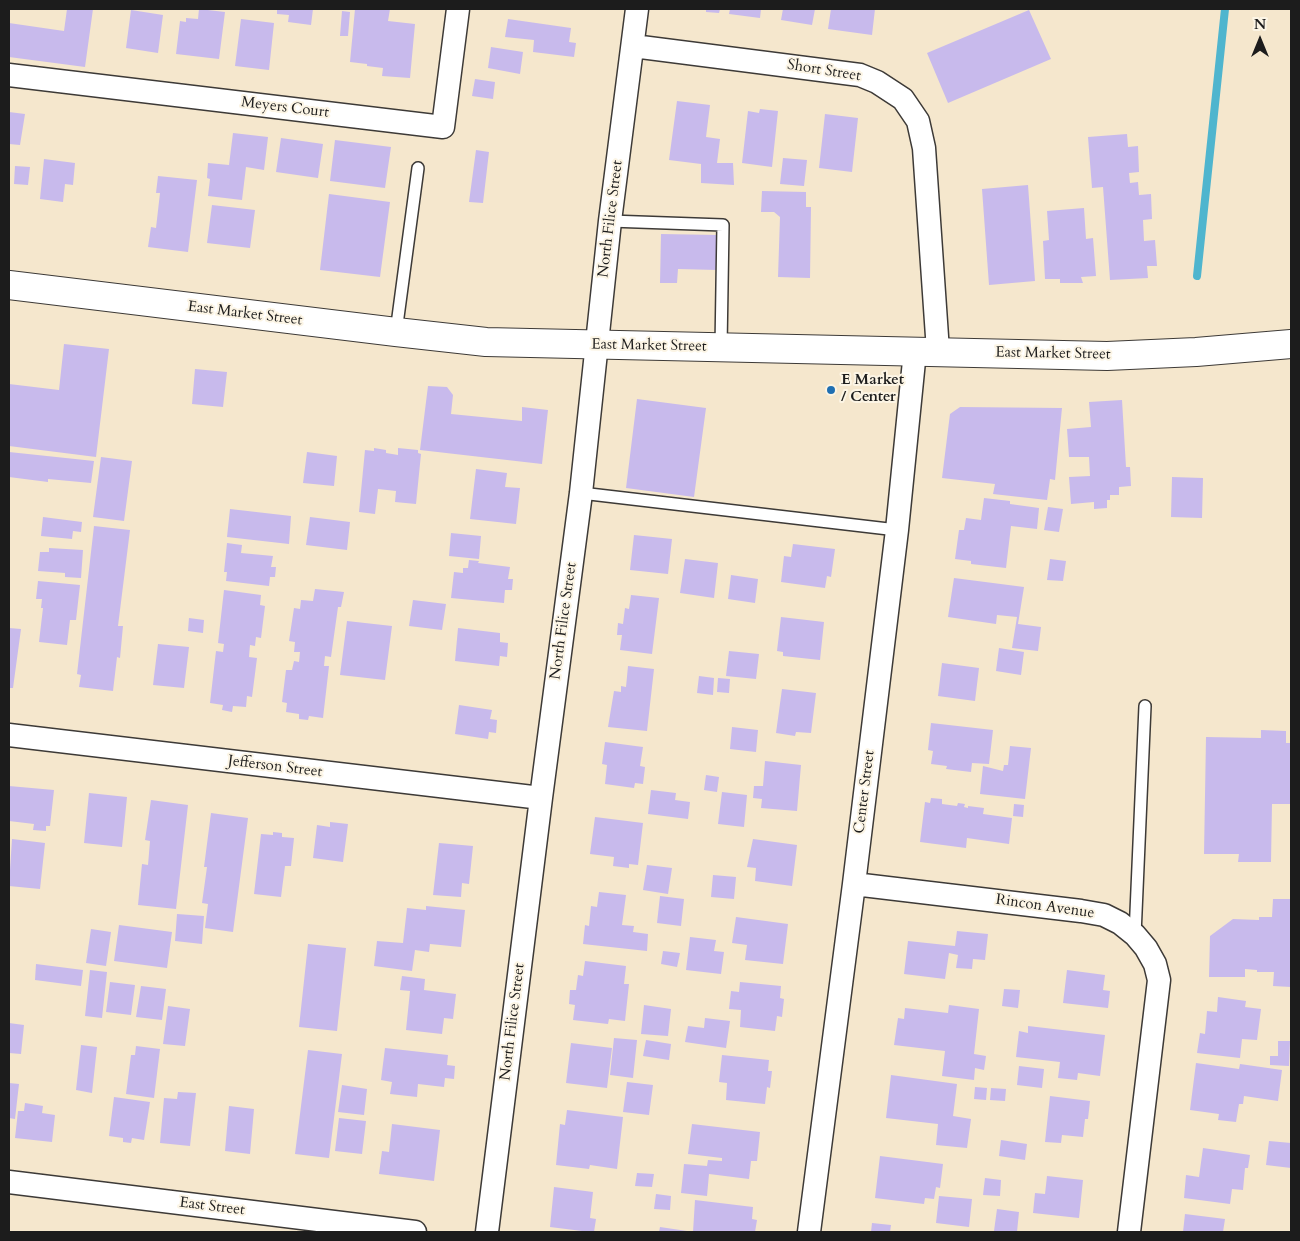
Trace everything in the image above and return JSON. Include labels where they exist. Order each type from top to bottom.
[{"type":"main road","name":"East Market Street","points":[[9,285],[486,342],[1107,356],[1196,352],[1291,344]]},
{"type":"street","name":"Meyers Court","points":[[9,75],[444,127],[458,9]]},
{"type":"street","name":"North Filice Street","points":[[487,1232],[540,798],[581,493],[610,221],[637,9]]},
{"type":"street","name":"Short Street","points":[[633,46],[860,75],[877,82],[903,99],[918,121],[924,148],[927,351]]},
{"type":"street","name":"Center Street","points":[[809,1232],[897,530],[927,351]]},
{"type":"street","name":"Jefferson Street","points":[[9,735],[540,798]]},
{"type":"street","name":"Rincon Avenue","points":[[854,884],[1082,910],[1120,923],[1135,935],[1146,948],[1155,964],[1159,980],[1130,1232]]},
{"type":"street","name":"East Street","points":[[9,1182],[415,1232]]},
{"type":"lane","points":[[396,332],[418,168]]},
{"type":"lane","points":[[610,221],[723,225],[721,348]]},
{"type":"lane","points":[[581,493],[897,530]]},
{"type":"lane","points":[[1135,935],[1145,706]]},
{"type":"building","points":[[67,9],[93,9],[85,67],[9,57],[9,23],[64,31]]},
{"type":"building","points":[[199,9],[225,12],[219,59],[176,54],[180,21],[186,22],[186,18],[198,19]]},
{"type":"building","points":[[277,9],[313,9],[311,25],[288,22],[289,15],[277,14]]},
{"type":"building","points":[[355,9],[390,9],[388,21],[415,24],[410,78],[382,76],[383,68],[350,62]]},
{"type":"building","points":[[706,9],[720,9],[719,13],[706,12]]},
{"type":"building","points":[[730,9],[761,9],[760,18],[729,14]]},
{"type":"building","points":[[783,9],[815,9],[812,25],[781,20]]},
{"type":"building","points":[[831,9],[875,9],[872,35],[828,29]]},
{"type":"building","points":[[131,10],[163,15],[158,53],[126,48]]},
{"type":"building","points":[[1029,10],[1051,59],[948,103],[927,53]]},
{"type":"building","points":[[342,11],[350,12],[348,36],[340,36]]},
{"type":"building","points":[[241,19],[274,23],[269,70],[235,66]]},
{"type":"building","points":[[508,19],[571,28],[569,42],[576,43],[574,57],[533,52],[534,40],[505,37]]},
{"type":"building","points":[[491,47],[523,52],[520,74],[488,68]]},
{"type":"building","points":[[475,79],[495,82],[493,99],[472,96]]},
{"type":"building","points":[[677,101],[710,105],[706,137],[720,139],[717,163],[733,163],[734,185],[701,183],[701,164],[669,160]]},
{"type":"building","points":[[760,109],[778,111],[772,167],[742,163],[748,111],[759,113]]},
{"type":"building","points":[[9,112],[25,114],[20,145],[9,144]]},
{"type":"building","points":[[825,114],[858,118],[852,172],[819,168]]},
{"type":"building","points":[[233,133],[268,137],[264,170],[246,167],[242,200],[208,196],[210,179],[207,178],[208,163],[229,165]]},
{"type":"building","points":[[1127,134],[1128,147],[1138,146],[1139,172],[1129,173],[1130,183],[1138,182],[1139,195],[1151,194],[1152,219],[1143,220],[1144,241],[1155,240],[1157,266],[1147,266],[1148,278],[1110,280],[1103,187],[1092,188],[1088,137]]},
{"type":"building","points":[[281,138],[323,144],[318,178],[276,172]]},
{"type":"building","points":[[335,140],[391,147],[385,188],[330,181]]},
{"type":"building","points":[[476,150],[489,152],[483,203],[469,202]]},
{"type":"building","points":[[783,158],[807,160],[804,186],[780,184]]},
{"type":"building","points":[[44,159],[75,163],[73,185],[65,184],[63,202],[40,199]]},
{"type":"building","points":[[15,166],[30,167],[28,185],[14,184]]},
{"type":"building","points":[[158,176],[197,180],[188,252],[148,247],[151,227],[156,228],[160,193],[156,193]]},
{"type":"building","points":[[1028,185],[1035,281],[989,285],[982,189]]},
{"type":"building","points":[[762,191],[806,192],[806,207],[811,207],[810,278],[778,277],[780,217],[774,212],[761,212]]},
{"type":"building","points":[[329,194],[390,202],[380,277],[320,270]]},
{"type":"building","points":[[212,205],[255,210],[250,248],[207,243]]},
{"type":"building","points":[[1084,208],[1086,239],[1093,238],[1096,276],[1081,277],[1083,283],[1060,283],[1060,279],[1045,279],[1043,241],[1049,240],[1047,211]]},
{"type":"building","points":[[661,234],[718,235],[717,270],[678,269],[677,283],[660,283]]},
{"type":"building","points":[[64,344],[109,349],[96,457],[9,446],[9,384],[59,390]]},
{"type":"building","points":[[195,369],[227,372],[223,407],[192,404]]},
{"type":"building","points":[[428,386],[447,387],[453,395],[451,414],[522,421],[522,407],[548,410],[542,464],[420,450]]},
{"type":"building","points":[[637,399],[706,408],[694,497],[626,488]]},
{"type":"building","points":[[1122,400],[1126,467],[1130,467],[1131,486],[1119,487],[1119,495],[1110,495],[1110,500],[1107,500],[1107,508],[1094,509],[1094,502],[1071,504],[1069,477],[1090,476],[1089,457],[1069,457],[1067,429],[1091,427],[1089,402]]},
{"type":"building","points":[[960,407],[1062,408],[1055,480],[1050,479],[1047,500],[993,494],[995,484],[942,478],[950,414]]},
{"type":"building","points":[[374,448],[398,455],[398,448],[418,450],[418,453],[421,454],[416,504],[395,502],[396,491],[378,489],[375,514],[359,512],[365,450],[374,451]]},
{"type":"building","points":[[9,452],[94,461],[91,483],[48,479],[48,482],[9,477]]},
{"type":"building","points":[[307,452],[337,456],[334,486],[303,483]]},
{"type":"building","points":[[101,457],[132,461],[124,521],[93,517]]},
{"type":"building","points":[[476,469],[507,473],[505,487],[520,488],[516,524],[470,519]]},
{"type":"building","points":[[1172,477],[1203,478],[1202,518],[1171,517]]},
{"type":"building","points":[[984,498],[1010,501],[1010,504],[1039,508],[1037,529],[1011,526],[1006,568],[971,564],[971,561],[955,559],[959,530],[964,530],[966,518],[981,520]]},
{"type":"building","points":[[1048,507],[1063,509],[1059,532],[1044,530]]},
{"type":"building","points":[[230,509],[291,516],[289,544],[227,537]]},
{"type":"building","points":[[43,517],[82,522],[81,532],[73,531],[72,539],[41,536]]},
{"type":"building","points":[[310,517],[350,522],[347,550],[306,545]]},
{"type":"building","points":[[94,526],[130,530],[118,626],[123,626],[120,658],[117,657],[113,691],[79,687],[81,675],[77,674]]},
{"type":"building","points":[[451,533],[481,536],[479,559],[449,556]]},
{"type":"building","points":[[634,535],[672,539],[668,574],[630,570]]},
{"type":"building","points":[[227,543],[242,545],[241,553],[273,556],[271,567],[276,567],[275,577],[270,577],[269,586],[226,581],[227,572],[224,572]]},
{"type":"building","points":[[793,544],[835,549],[831,577],[827,576],[825,588],[781,582],[784,556],[791,557]]},
{"type":"building","points":[[49,548],[83,550],[81,578],[65,577],[65,573],[38,571],[40,552],[49,552]]},
{"type":"building","points":[[685,559],[718,563],[714,598],[680,593]]},
{"type":"building","points":[[1050,559],[1066,561],[1063,581],[1047,580]]},
{"type":"building","points":[[469,560],[510,567],[508,579],[513,579],[512,590],[505,590],[504,603],[451,598],[454,572],[463,573],[463,568],[468,568]]},
{"type":"building","points":[[731,575],[758,579],[755,603],[728,599]]},
{"type":"building","points":[[954,578],[1024,587],[1018,624],[1041,627],[1038,651],[1012,648],[1017,617],[997,615],[996,624],[948,617]]},
{"type":"building","points":[[38,581],[80,585],[76,620],[70,620],[67,645],[39,642],[43,608],[41,608],[42,599],[36,599]]},
{"type":"building","points":[[315,589],[344,592],[341,607],[338,607],[331,657],[325,656],[324,666],[329,666],[323,718],[309,716],[308,720],[299,719],[299,714],[286,712],[287,703],[282,702],[286,670],[292,670],[294,661],[299,662],[300,652],[294,652],[295,642],[289,641],[294,608],[300,609],[301,600],[313,601]]},
{"type":"building","points":[[224,590],[261,595],[260,605],[265,606],[261,638],[256,637],[255,646],[250,645],[249,657],[257,658],[252,697],[247,696],[246,707],[233,706],[232,712],[222,710],[223,705],[210,703],[216,651],[223,652],[224,644],[218,643]]},
{"type":"building","points":[[631,595],[659,598],[652,654],[620,650],[622,635],[617,635],[618,623],[623,624],[625,608],[629,609]]},
{"type":"building","points":[[413,600],[446,604],[442,630],[409,626]]},
{"type":"building","points":[[781,617],[824,622],[820,660],[783,656],[783,652],[777,651]]},
{"type":"building","points":[[189,618],[204,620],[203,633],[188,631]]},
{"type":"building","points":[[347,621],[392,626],[385,680],[340,675]]},
{"type":"building","points":[[9,628],[21,629],[13,688],[9,688]]},
{"type":"building","points":[[458,628],[500,633],[500,642],[508,643],[507,657],[500,656],[499,666],[455,661]]},
{"type":"building","points":[[158,644],[189,647],[184,688],[153,685]]},
{"type":"building","points":[[999,648],[1024,652],[1021,675],[996,671]]},
{"type":"building","points":[[729,651],[759,654],[756,679],[726,676]]},
{"type":"building","points":[[942,663],[979,668],[975,701],[938,696]]},
{"type":"building","points":[[628,666],[654,669],[647,731],[608,727],[614,691],[621,692],[621,686],[626,687]]},
{"type":"building","points":[[699,676],[714,678],[713,695],[697,693]]},
{"type":"building","points":[[718,678],[730,679],[729,693],[717,692]]},
{"type":"building","points":[[782,689],[816,693],[811,733],[796,732],[795,736],[776,733]]},
{"type":"building","points":[[459,705],[492,710],[490,719],[497,720],[496,733],[489,732],[488,739],[455,734]]},
{"type":"building","points":[[931,723],[993,730],[989,764],[972,763],[971,772],[946,769],[947,766],[931,764],[933,751],[928,750]]},
{"type":"building","points":[[732,727],[758,730],[756,752],[730,749]]},
{"type":"building","points":[[1261,730],[1286,731],[1286,743],[1291,743],[1291,804],[1272,804],[1271,862],[1238,862],[1239,854],[1204,854],[1206,737],[1261,738]]},
{"type":"building","points":[[605,742],[643,747],[640,766],[645,767],[643,784],[635,783],[634,788],[605,784],[607,765],[602,764]]},
{"type":"building","points":[[1010,746],[1031,748],[1025,799],[980,794],[983,766],[1003,771],[1004,765],[1008,765]]},
{"type":"building","points":[[765,761],[801,765],[797,811],[761,808],[762,799],[753,798],[754,786],[763,786]]},
{"type":"building","points":[[706,775],[719,777],[717,792],[704,790]]},
{"type":"building","points":[[9,786],[54,790],[50,826],[46,826],[46,831],[33,830],[34,824],[9,821]]},
{"type":"building","points":[[651,790],[676,793],[675,800],[690,802],[688,819],[648,814]]},
{"type":"building","points":[[722,792],[747,795],[744,827],[718,824]]},
{"type":"building","points":[[89,793],[127,797],[122,847],[84,843]]},
{"type":"building","points":[[931,798],[942,799],[942,804],[957,806],[958,803],[965,804],[964,807],[968,808],[968,806],[984,808],[983,814],[1012,818],[1009,844],[967,838],[966,848],[920,842],[925,802],[930,803]]},
{"type":"building","points":[[151,800],[188,805],[176,909],[138,905],[142,864],[148,865],[150,841],[145,840]]},
{"type":"building","points":[[1014,804],[1024,805],[1023,817],[1013,816]]},
{"type":"building","points":[[211,813],[248,818],[233,932],[205,928],[208,904],[202,903],[207,867],[204,867]]},
{"type":"building","points":[[595,817],[643,823],[638,865],[629,864],[629,868],[613,866],[614,857],[590,854]]},
{"type":"building","points":[[330,822],[348,824],[343,862],[313,858],[317,825],[330,827]]},
{"type":"building","points":[[273,832],[282,833],[282,837],[294,838],[291,866],[285,866],[281,897],[254,894],[261,834],[273,835]]},
{"type":"building","points":[[12,839],[45,843],[40,889],[9,886]]},
{"type":"building","points":[[753,839],[797,845],[792,886],[755,881],[756,868],[747,867]]},
{"type":"building","points":[[439,843],[473,846],[469,884],[462,883],[461,897],[433,895]]},
{"type":"building","points":[[647,865],[672,868],[668,894],[643,890]]},
{"type":"building","points":[[713,875],[736,877],[734,899],[711,897]]},
{"type":"building","points":[[599,892],[626,895],[622,925],[634,926],[633,932],[648,934],[647,951],[583,944],[585,925],[589,926],[591,906],[597,907]]},
{"type":"building","points":[[660,896],[684,899],[681,926],[657,923]]},
{"type":"building","points":[[1273,899],[1291,899],[1291,987],[1273,986],[1274,972],[1257,972],[1257,970],[1245,969],[1245,977],[1209,977],[1210,936],[1233,919],[1259,920],[1259,917],[1272,917]]},
{"type":"building","points":[[426,906],[465,910],[461,947],[430,944],[429,952],[415,950],[412,971],[374,966],[377,941],[403,943],[407,908],[426,910]]},
{"type":"building","points":[[177,914],[204,916],[202,944],[175,941]]},
{"type":"building","points":[[736,917],[788,924],[783,964],[745,960],[747,945],[732,943]]},
{"type":"building","points":[[119,925],[172,932],[167,968],[114,961]]},
{"type":"building","points":[[91,929],[111,932],[106,966],[86,963]]},
{"type":"building","points":[[957,931],[988,934],[985,960],[973,959],[972,969],[956,968],[958,955],[949,953],[945,979],[904,974],[908,941],[955,946]]},
{"type":"building","points":[[690,937],[716,940],[714,951],[724,952],[721,974],[686,970]]},
{"type":"building","points":[[308,944],[346,948],[337,1031],[299,1027]]},
{"type":"building","points":[[663,951],[680,953],[677,967],[661,964]]},
{"type":"building","points":[[585,961],[626,966],[624,984],[629,984],[625,1021],[609,1019],[608,1024],[573,1020],[575,1005],[569,1004],[570,990],[576,990],[578,975],[583,976]]},
{"type":"building","points":[[36,964],[83,970],[81,986],[35,980]]},
{"type":"building","points":[[90,970],[107,972],[102,1018],[85,1016]]},
{"type":"building","points":[[1067,970],[1105,975],[1103,990],[1110,991],[1108,1008],[1063,1003]]},
{"type":"building","points":[[402,976],[425,979],[424,990],[456,994],[453,1019],[444,1018],[442,1034],[406,1030],[410,991],[400,990]]},
{"type":"building","points":[[110,982],[135,985],[131,1015],[106,1012]]},
{"type":"building","points":[[740,982],[781,986],[780,998],[784,999],[782,1017],[777,1016],[775,1031],[740,1027],[741,1010],[729,1009],[731,991],[739,992]]},
{"type":"building","points":[[141,986],[166,989],[162,1020],[136,1017]]},
{"type":"building","points":[[1004,989],[1020,990],[1018,1008],[1002,1006]]},
{"type":"building","points":[[1218,997],[1246,1001],[1245,1007],[1261,1009],[1257,1040],[1242,1039],[1240,1058],[1197,1053],[1200,1033],[1205,1034],[1207,1011],[1217,1012]]},
{"type":"building","points":[[644,1005],[671,1009],[668,1036],[641,1034]]},
{"type":"building","points":[[949,1005],[979,1009],[974,1054],[986,1056],[984,1070],[975,1068],[974,1080],[942,1076],[945,1051],[894,1045],[898,1018],[904,1019],[905,1008],[948,1013]]},
{"type":"building","points":[[168,1006],[190,1009],[185,1046],[163,1044]]},
{"type":"building","points":[[705,1018],[730,1021],[726,1048],[685,1042],[688,1026],[704,1028]]},
{"type":"building","points":[[9,1023],[24,1025],[21,1054],[9,1053]]},
{"type":"building","points":[[1028,1026],[1105,1035],[1100,1076],[1078,1073],[1077,1080],[1058,1078],[1060,1062],[1016,1057],[1019,1031],[1028,1033]]},
{"type":"building","points":[[614,1038],[637,1040],[633,1078],[610,1075]]},
{"type":"building","points":[[646,1040],[671,1044],[669,1060],[643,1056]]},
{"type":"building","points":[[1278,1041],[1290,1041],[1289,1066],[1270,1065],[1270,1056],[1278,1056]]},
{"type":"building","points":[[571,1043],[612,1048],[607,1088],[566,1083]]},
{"type":"building","points":[[81,1045],[97,1047],[92,1093],[76,1090]]},
{"type":"building","points":[[136,1046],[160,1049],[154,1098],[126,1094],[131,1055],[135,1055]]},
{"type":"building","points":[[385,1048],[448,1055],[447,1065],[455,1066],[454,1079],[445,1078],[444,1087],[418,1084],[417,1097],[390,1094],[392,1082],[381,1080]]},
{"type":"building","points":[[308,1050],[342,1054],[329,1158],[295,1154]]},
{"type":"building","points":[[722,1055],[769,1060],[768,1071],[772,1071],[770,1088],[767,1087],[765,1104],[726,1100],[727,1083],[719,1082]]},
{"type":"building","points":[[1196,1063],[1239,1069],[1240,1064],[1282,1070],[1278,1101],[1244,1096],[1243,1104],[1239,1104],[1236,1122],[1218,1120],[1219,1114],[1190,1110]]},
{"type":"building","points":[[1019,1066],[1044,1069],[1042,1088],[1017,1085]]},
{"type":"building","points":[[891,1075],[957,1084],[953,1116],[971,1119],[967,1148],[936,1145],[938,1124],[886,1118]]},
{"type":"building","points":[[627,1082],[653,1085],[649,1115],[623,1112]]},
{"type":"building","points":[[9,1083],[19,1084],[15,1119],[9,1118]]},
{"type":"building","points":[[342,1085],[367,1089],[364,1115],[338,1112]]},
{"type":"building","points":[[975,1087],[987,1088],[986,1100],[974,1099]]},
{"type":"building","points":[[991,1088],[1006,1089],[1005,1101],[990,1100]]},
{"type":"building","points":[[178,1092],[196,1093],[190,1146],[160,1143],[164,1098],[177,1099]]},
{"type":"building","points":[[1050,1096],[1090,1101],[1083,1137],[1062,1135],[1061,1143],[1045,1142]]},
{"type":"building","points":[[114,1097],[150,1102],[144,1140],[132,1138],[131,1143],[123,1142],[123,1138],[109,1136]]},
{"type":"building","points":[[25,1103],[43,1106],[42,1113],[55,1115],[52,1142],[15,1138],[18,1111],[24,1111]]},
{"type":"building","points":[[229,1106],[254,1109],[250,1154],[225,1151]]},
{"type":"building","points":[[567,1110],[623,1117],[617,1169],[590,1165],[589,1169],[556,1165],[560,1124],[565,1125]]},
{"type":"building","points":[[339,1118],[366,1121],[362,1154],[335,1151]]},
{"type":"building","points":[[392,1124],[440,1130],[434,1181],[379,1174],[382,1151],[389,1152]]},
{"type":"building","points":[[692,1124],[760,1132],[757,1161],[751,1161],[749,1179],[709,1174],[707,1196],[681,1193],[684,1164],[707,1166],[708,1160],[722,1161],[722,1158],[688,1154]]},
{"type":"building","points":[[1001,1140],[1027,1144],[1025,1160],[999,1156]]},
{"type":"building","points":[[1269,1141],[1291,1143],[1291,1168],[1266,1165]]},
{"type":"building","points":[[1203,1148],[1250,1155],[1248,1168],[1245,1168],[1243,1190],[1232,1189],[1230,1204],[1184,1198],[1186,1175],[1199,1177]]},
{"type":"building","points":[[880,1156],[943,1164],[940,1188],[936,1187],[934,1199],[925,1198],[924,1204],[875,1198]]},
{"type":"building","points":[[637,1173],[654,1174],[652,1187],[635,1186]]},
{"type":"building","points":[[1047,1176],[1083,1180],[1079,1218],[1033,1213],[1035,1193],[1045,1194]]},
{"type":"building","points":[[985,1178],[1001,1180],[1000,1196],[983,1195]]},
{"type":"building","points":[[554,1187],[593,1192],[590,1218],[596,1219],[594,1232],[550,1227]]},
{"type":"building","points":[[656,1194],[671,1196],[670,1210],[654,1209]]},
{"type":"building","points":[[939,1196],[972,1199],[969,1227],[936,1223]]},
{"type":"building","points":[[695,1200],[753,1207],[752,1219],[757,1220],[755,1232],[693,1232]]},
{"type":"building","points":[[997,1209],[1019,1212],[1017,1232],[994,1231]]},
{"type":"building","points":[[1185,1214],[1225,1219],[1223,1232],[1183,1232]]},
{"type":"building","points":[[872,1223],[891,1225],[890,1232],[871,1232]]},
{"type":"building","points":[[660,1227],[687,1231],[687,1232],[659,1232]]},
{"type":"waterway","points":[[1197,276],[1225,9]]},
{"type":"place","name":"E Market / Center","points":[[831,390]]}]
